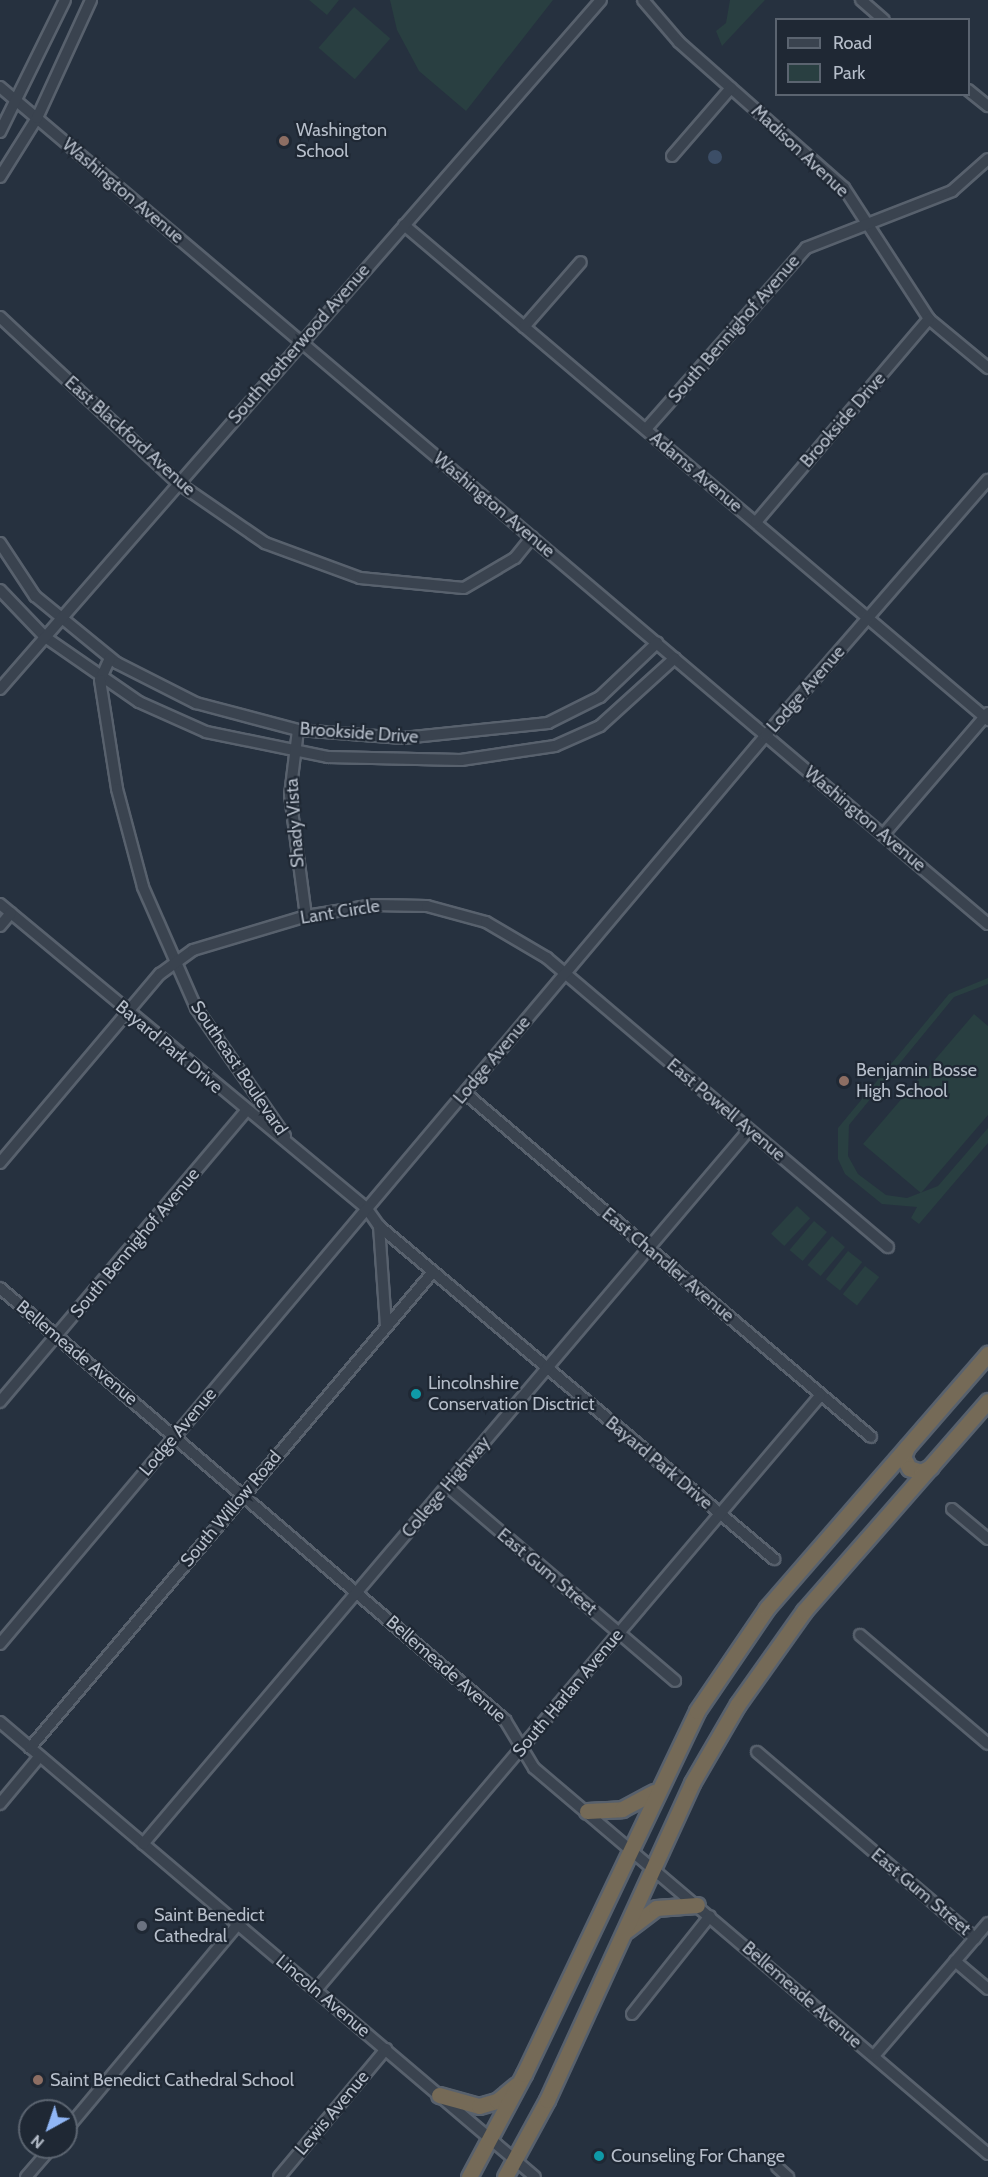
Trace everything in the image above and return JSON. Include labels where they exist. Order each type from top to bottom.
[{"type":"highway","points":[[469,2177],[491,2140],[522,2078],[654,1792],[697,1711],[755,1624],[988,1354]]},
{"type":"highway","points":[[505,2177],[704,1760],[757,1674],[988,1401]]},
{"type":"highway","points":[[907,1447],[903,1457],[909,1468],[921,1472],[931,1467]]},
{"type":"highway","points":[[587,1811],[622,1809],[654,1792]]},
{"type":"highway","points":[[622,1934],[656,1908],[697,1905]]},
{"type":"highway","points":[[439,2095],[479,2106],[503,2097],[522,2078]]},
{"type":"street","points":[[0,132],[18,102],[65,0]]},
{"type":"street","points":[[0,177],[36,118],[91,0]]},
{"type":"street","name":"South Rotherwood Avenue","points":[[0,689],[601,0]]},
{"type":"street","name":"Madison Avenue","points":[[643,0],[679,42],[834,178],[868,222],[929,319],[988,368]]},
{"type":"street","points":[[861,0],[882,18]]},
{"type":"street","name":"Washington Avenue","points":[[0,87],[988,924]]},
{"type":"street","points":[[672,156],[731,88]]},
{"type":"street","points":[[970,91],[988,106]]},
{"type":"street","name":"South Bennighof Avenue","points":[[646,429],[806,248],[952,191],[988,159]]},
{"type":"street","name":"Adams Avenue","points":[[404,225],[987,717]]},
{"type":"street","points":[[524,327],[581,261]]},
{"type":"street","name":"East Blackford Avenue","points":[[0,317],[178,483],[265,543],[360,578],[413,587],[464,588],[515,558],[532,537]]},
{"type":"street","name":"Brookside Drive","points":[[756,522],[929,319]]},
{"type":"street","name":"Lodge Avenue","points":[[0,1644],[173,1435],[367,1209],[766,735],[988,480]]},
{"type":"street","points":[[0,543],[19,575],[60,619]]},
{"type":"street","points":[[0,590],[45,637],[100,680],[110,658]]},
{"type":"street","name":"Brookside Drive","points":[[60,619],[110,658],[196,703],[297,730],[403,738],[459,737],[548,723],[600,697],[657,643]]},
{"type":"street","name":"Brookside Drive","points":[[100,680],[188,725],[293,753],[426,761],[555,746],[600,726],[675,658]]},
{"type":"street","name":"Southeast Boulevard","points":[[100,680],[132,853],[174,962],[230,1061],[292,1146]]},
{"type":"street","points":[[883,835],[987,717]]},
{"type":"street","name":"Shady Vista","points":[[297,730],[290,795],[306,916]]},
{"type":"street","name":"Bayard Park Drive","points":[[0,904],[127,1012],[367,1209]]},
{"type":"street","name":"Lant Circle","points":[[0,1163],[127,1012],[174,962],[227,936],[306,916],[396,904],[455,911],[500,928],[565,974]]},
{"type":"street","points":[[0,926],[11,913]]},
{"type":"street","name":"East Powell Avenue","points":[[565,974],[888,1247]]},
{"type":"street","name":"East Chandler Avenue","points":[[465,1093],[871,1437]]},
{"type":"street","name":"South Bennighof Avenue","points":[[0,1402],[246,1110]]},
{"type":"street","name":"College Highway","points":[[143,1844],[748,1131]]},
{"type":"street","points":[[367,1209],[379,1226],[386,1325]]},
{"type":"street","name":"Bayard Park Drive","points":[[379,1226],[774,1559]]},
{"type":"street","name":"South Willow Road","points":[[30,1748],[433,1272]]},
{"type":"street","name":"Bellemeade Avenue","points":[[0,1288],[357,1591],[505,1720],[534,1768],[988,2154]]},
{"type":"street","name":"South Harlan Avenue","points":[[316,1990],[820,1396]]},
{"type":"street","name":"East Gum Street","points":[[447,1486],[675,1681]]},
{"type":"street","points":[[952,1509],[988,1539]]},
{"type":"street","points":[[860,1635],[988,1744]]},
{"type":"street","name":"Lincoln Avenue","points":[[0,1722],[535,2177]]},
{"type":"street","name":"East Gum Street","points":[[757,1752],[975,1938]]},
{"type":"street","points":[[0,1804],[40,1756]]},
{"type":"street","points":[[632,2014],[710,1916]]},
{"type":"street","points":[[874,2056],[988,1923]]},
{"type":"street","points":[[78,2116],[238,1924]]},
{"type":"street","name":"East Gum Street","points":[[955,1961],[988,1989]]},
{"type":"street","name":"Lewis Avenue","points":[[279,2177],[386,2049]]},
{"type":"street","points":[[26,2177],[42,2159]]},
{"type":"street","points":[[777,2167],[788,2177]]},
{"type":"green space","points":[[309,0],[339,0],[327,15]]},
{"type":"green space","points":[[390,0],[553,0],[466,111],[419,71],[397,30]]},
{"type":"green space","points":[[730,0],[765,0],[722,46],[716,31],[726,23]]},
{"type":"green space","points":[[354,7],[390,38],[355,79],[319,48]]},
{"type":"green space","points":[[988,978],[988,984],[954,997],[849,1125],[848,1156],[858,1174],[886,1195],[907,1198],[938,1186],[988,1128],[988,1143],[919,1224],[911,1218],[917,1207],[882,1204],[845,1174],[838,1159],[838,1128],[949,994]]},
{"type":"green space","points":[[974,1014],[988,1026],[988,1115],[921,1193],[863,1144]]},
{"type":"green space","points":[[797,1206],[810,1218],[784,1246],[771,1234]]},
{"type":"green space","points":[[814,1221],[827,1232],[803,1261],[790,1250]]},
{"type":"green space","points":[[832,1236],[845,1247],[821,1276],[808,1265]]},
{"type":"green space","points":[[848,1251],[862,1262],[840,1290],[826,1279]]},
{"type":"green space","points":[[865,1266],[879,1277],[857,1305],[843,1294]]},
{"type":"water","points":[[712,150],[718,150],[722,157],[718,164],[712,164],[708,160],[708,154]]},
{"type":"place","name":"Washington School","points":[[284,141]]},
{"type":"place","name":"Benjamin Bosse High School","points":[[844,1081]]},
{"type":"place","name":"Lincolnshire Conservation Disctrict","points":[[416,1394]]},
{"type":"place","name":"Saint Benedict Cathedral","points":[[142,1926]]},
{"type":"place","name":"Saint Benedict Cathedral School","points":[[38,2080]]},
{"type":"place","name":"Counseling For Change","points":[[599,2156]]}]
